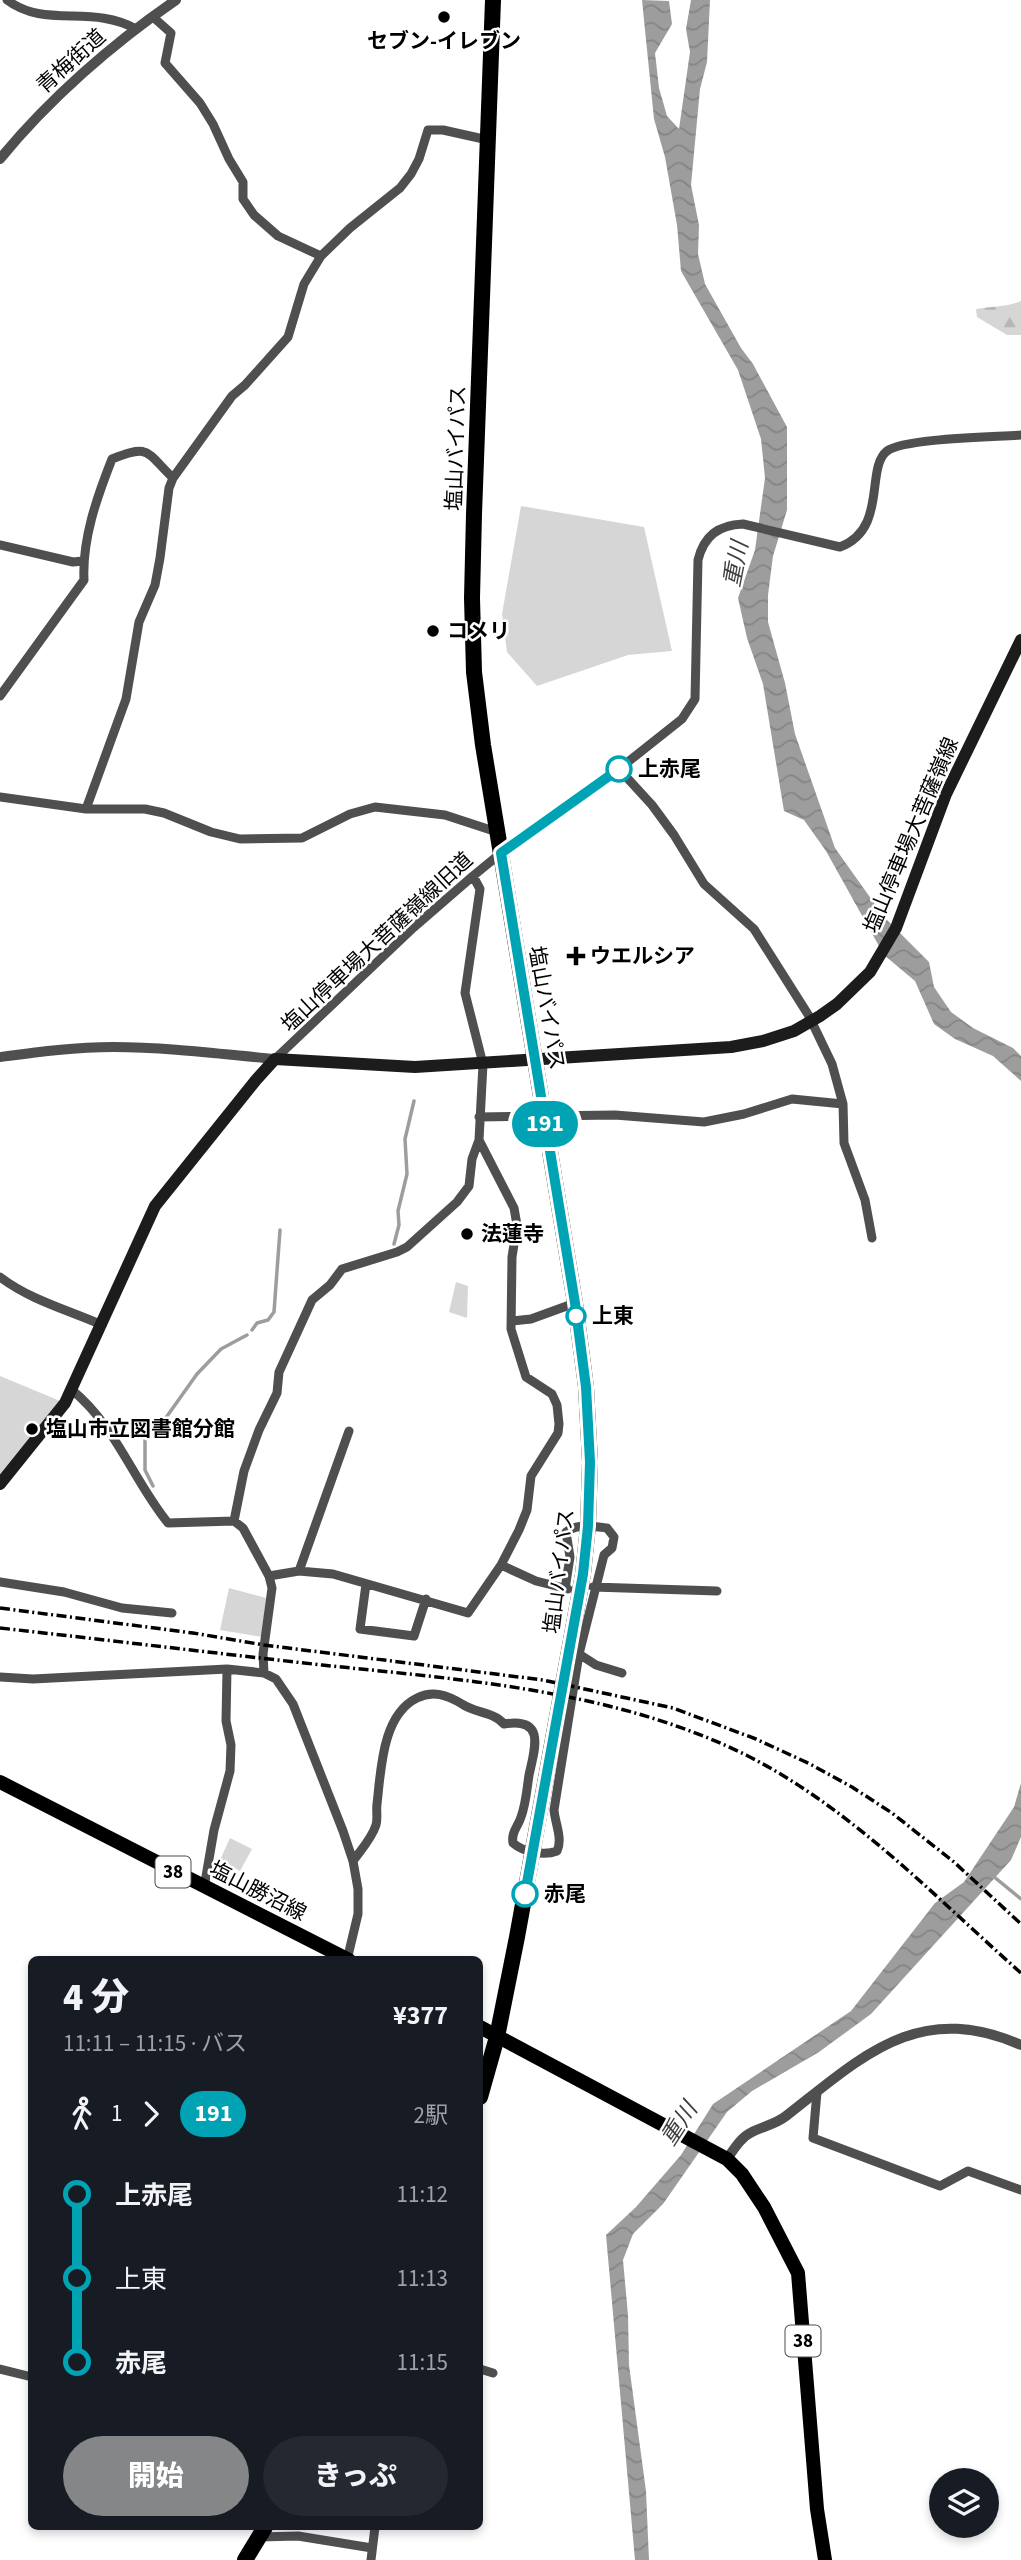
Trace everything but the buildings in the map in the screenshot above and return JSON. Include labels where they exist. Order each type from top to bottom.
[{"type":"highway","name":"塩山バイパス","points":[[483,2086],[497,2037],[583,1574],[590,1462],[586,1387],[575,1303],[497,832],[474,672],[472,598],[493,0]]},
{"type":"highway","points":[[245,2560],[262,2532]]},
{"type":"main road","name":"塩山停車場大菩薩嶺線","points":[[275,1059],[415,1067],[483,1064],[731,1047],[794,1031],[837,1004],[870,972],[879,959],[896,928],[957,769],[1021,640]]},
{"type":"main road","points":[[0,1484],[65,1403],[155,1206],[275,1059]]},
{"type":"main road","name":"塩山勝沼線","points":[[0,1782],[340,1956]]},
{"type":"main road","name":"38","points":[[483,2029],[727,2159],[742,2174],[764,2207],[798,2273],[817,2509],[825,2560]]},
{"type":"street","points":[[7,0],[33,14],[95,16],[124,22],[136,29]]},
{"type":"street","name":"青梅街道","points":[[0,159],[63,92],[136,29],[176,0]]},
{"type":"street","points":[[153,17],[171,33],[165,63],[200,103],[214,124],[229,159],[243,182],[243,199],[254,215],[278,236],[321,256]]},
{"type":"street","points":[[86,809],[126,699],[139,622],[155,585],[164,516],[173,478],[232,396],[288,337],[304,284],[321,256],[350,228],[400,188],[419,159],[428,130],[443,130],[488,140]]},
{"type":"street","name":"塩山停車場大菩薩嶺線旧道","points":[[275,1059],[413,928],[473,876],[619,769],[682,719],[695,699],[698,560],[704,544],[721,527],[743,524],[840,547],[855,539],[865,525],[872,509],[879,467],[886,452],[894,447],[936,440],[1021,435]]},
{"type":"street","points":[[0,696],[84,580],[83,561],[98,494],[112,459],[136,449],[146,452],[173,478]]},
{"type":"street","points":[[0,545],[72,562],[83,561]]},
{"type":"street","points":[[619,769],[652,805],[704,884],[754,929],[809,1016],[832,1063],[843,1104],[844,1143],[865,1200],[872,1238]]},
{"type":"street","points":[[0,797],[86,809],[145,809],[240,839],[302,838],[350,814],[375,807],[445,815],[497,832]]},
{"type":"street","points":[[234,1521],[244,1471],[259,1430],[277,1393],[279,1372],[313,1300],[330,1285],[342,1269],[407,1247],[457,1202],[469,1186],[472,1159],[479,1140],[483,1064],[465,993],[480,890],[473,876]]},
{"type":"street","points":[[0,1057],[78,1048],[114,1047],[275,1059]]},
{"type":"street","points":[[479,1117],[615,1115],[704,1122],[744,1114],[792,1099],[843,1104]]},
{"type":"street","points":[[269,1576],[299,1571],[333,1574],[468,1613],[501,1565],[527,1510],[531,1476],[558,1433],[559,1424],[557,1405],[552,1394],[526,1377],[511,1329],[512,1257],[517,1224],[514,1208],[479,1140]]},
{"type":"street","points":[[0,1277],[39,1300],[65,1308],[102,1325]]},
{"type":"street","points":[[512,1321],[531,1319],[575,1303]]},
{"type":"street","points":[[72,1390],[112,1433],[156,1508],[168,1522],[234,1521],[243,1528],[269,1576],[272,1597],[263,1654],[264,1673]]},
{"type":"street","points":[[299,1571],[349,1431]]},
{"type":"street","points":[[353,1861],[377,1822],[383,1758],[392,1726],[406,1703],[431,1693],[442,1694],[470,1709],[499,1718],[504,1724],[525,1724],[532,1729],[536,1742],[521,1818],[512,1838],[516,1846],[533,1852],[554,1853],[559,1848],[554,1810],[579,1654],[594,1587],[604,1555],[612,1548],[614,1537],[607,1528],[572,1527],[566,1532],[570,1557],[566,1589]]},
{"type":"street","points":[[501,1565],[536,1581],[566,1589],[594,1587],[717,1591]]},
{"type":"street","points":[[0,1582],[64,1592],[122,1608],[172,1613]]},
{"type":"street","points":[[366,1584],[360,1629],[414,1636],[426,1599]]},
{"type":"street","points":[[579,1654],[596,1665],[622,1673]]},
{"type":"street","points":[[204,1888],[214,1830],[230,1771],[231,1745],[226,1721],[227,1670]]},
{"type":"street","points":[[0,1677],[45,1679],[227,1670],[264,1673],[276,1679],[293,1704],[344,1831],[353,1861],[358,1889],[358,1914],[349,1956]]},
{"type":"street","points":[[727,2159],[751,2132],[779,2122],[877,2048],[910,2034],[975,2029],[1021,2045]]},
{"type":"street","points":[[817,2092],[813,2138],[940,2186],[968,2171],[1021,2190]]},
{"type":"street","points":[[0,2369],[28,2376]]},
{"type":"street","points":[[483,2370],[493,2373]]},
{"type":"street","points":[[371,2560],[374,2530]]},
{"type":"street","points":[[262,2532],[372,2548]]},
{"type":"green space","points":[[1021,301],[1021,335],[1007,335],[977,317],[976,309]]},
{"type":"green space","points":[[521,506],[644,527],[672,651],[628,655],[537,686],[507,652],[502,614]]},
{"type":"green space","points":[[456,1282],[468,1286],[467,1318],[449,1312]]},
{"type":"green space","points":[[0,1376],[65,1403],[0,1484]]},
{"type":"green space","points":[[229,1588],[266,1598],[262,1637],[220,1630]]},
{"type":"green space","points":[[230,1838],[252,1849],[240,1871],[220,1860]]},
{"type":"water","points":[[642,0],[669,1],[672,24],[655,53],[659,88],[667,116],[679,129],[690,52],[686,29],[691,0],[710,0],[707,62],[700,89],[691,185],[699,225],[698,254],[705,284],[787,427],[787,510],[773,556],[768,622],[785,683],[795,734],[835,848],[884,917],[929,962],[934,987],[951,1012],[973,1028],[1013,1048],[1021,1056],[1021,1081],[993,1056],[955,1039],[934,1024],[915,981],[884,955],[826,851],[804,820],[784,811],[763,684],[747,638],[738,598],[755,550],[765,478],[761,439],[738,370],[681,271],[677,225],[665,157],[654,119]]},
{"type":"water","points":[[1021,1783],[1021,1837],[1011,1860],[871,2014],[819,2052],[752,2091],[727,2112],[663,2204],[633,2234],[623,2260],[629,2365],[646,2491],[649,2560],[635,2560],[606,2235],[636,2207],[681,2155],[713,2104],[851,2011],[935,1903],[964,1882],[1014,1807]]},
{"type":"waterway","points":[[394,1244],[407,1174],[405,1139],[414,1101]]},
{"type":"waterway","points":[[252,1330],[257,1323],[268,1320],[274,1312],[280,1230]]},
{"type":"waterway","points":[[153,1486],[145,1470],[145,1426],[165,1419],[197,1374],[221,1349],[247,1335]]},
{"type":"waterway","points":[[993,1876],[1021,1899]]},
{"type":"railway","points":[[0,1608],[543,1680],[673,1708],[756,1739],[852,1787],[892,1813],[954,1862],[1021,1924]]},
{"type":"railway","points":[[0,1628],[430,1676],[538,1691],[592,1702],[696,1733],[746,1755],[821,1801],[890,1855],[1021,1973]]},
{"type":"bus line","name":"191","points":[[525,1894],[583,1574],[590,1462],[586,1387],[575,1303],[501,853],[619,769]]},
{"type":"place","name":"セブン-イレブン","points":[[444,17]]},
{"type":"place","name":"コメリ","points":[[433,631]]},
{"type":"place","name":"上赤尾","points":[[619,769]]},
{"type":"place","name":"ウエルシア","points":[[576,956]]},
{"type":"place","name":"法蓮寺","points":[[467,1234]]},
{"type":"place","name":"上東","points":[[576,1316]]},
{"type":"place","name":"塩山市立図書館分館","points":[[32,1429]]},
{"type":"place","name":"赤尾","points":[[525,1894]]},
{"type":"water label","name":"重川","points":[[736,564]]},
{"type":"water label","name":"重川","points":[[679,2124]]}]
